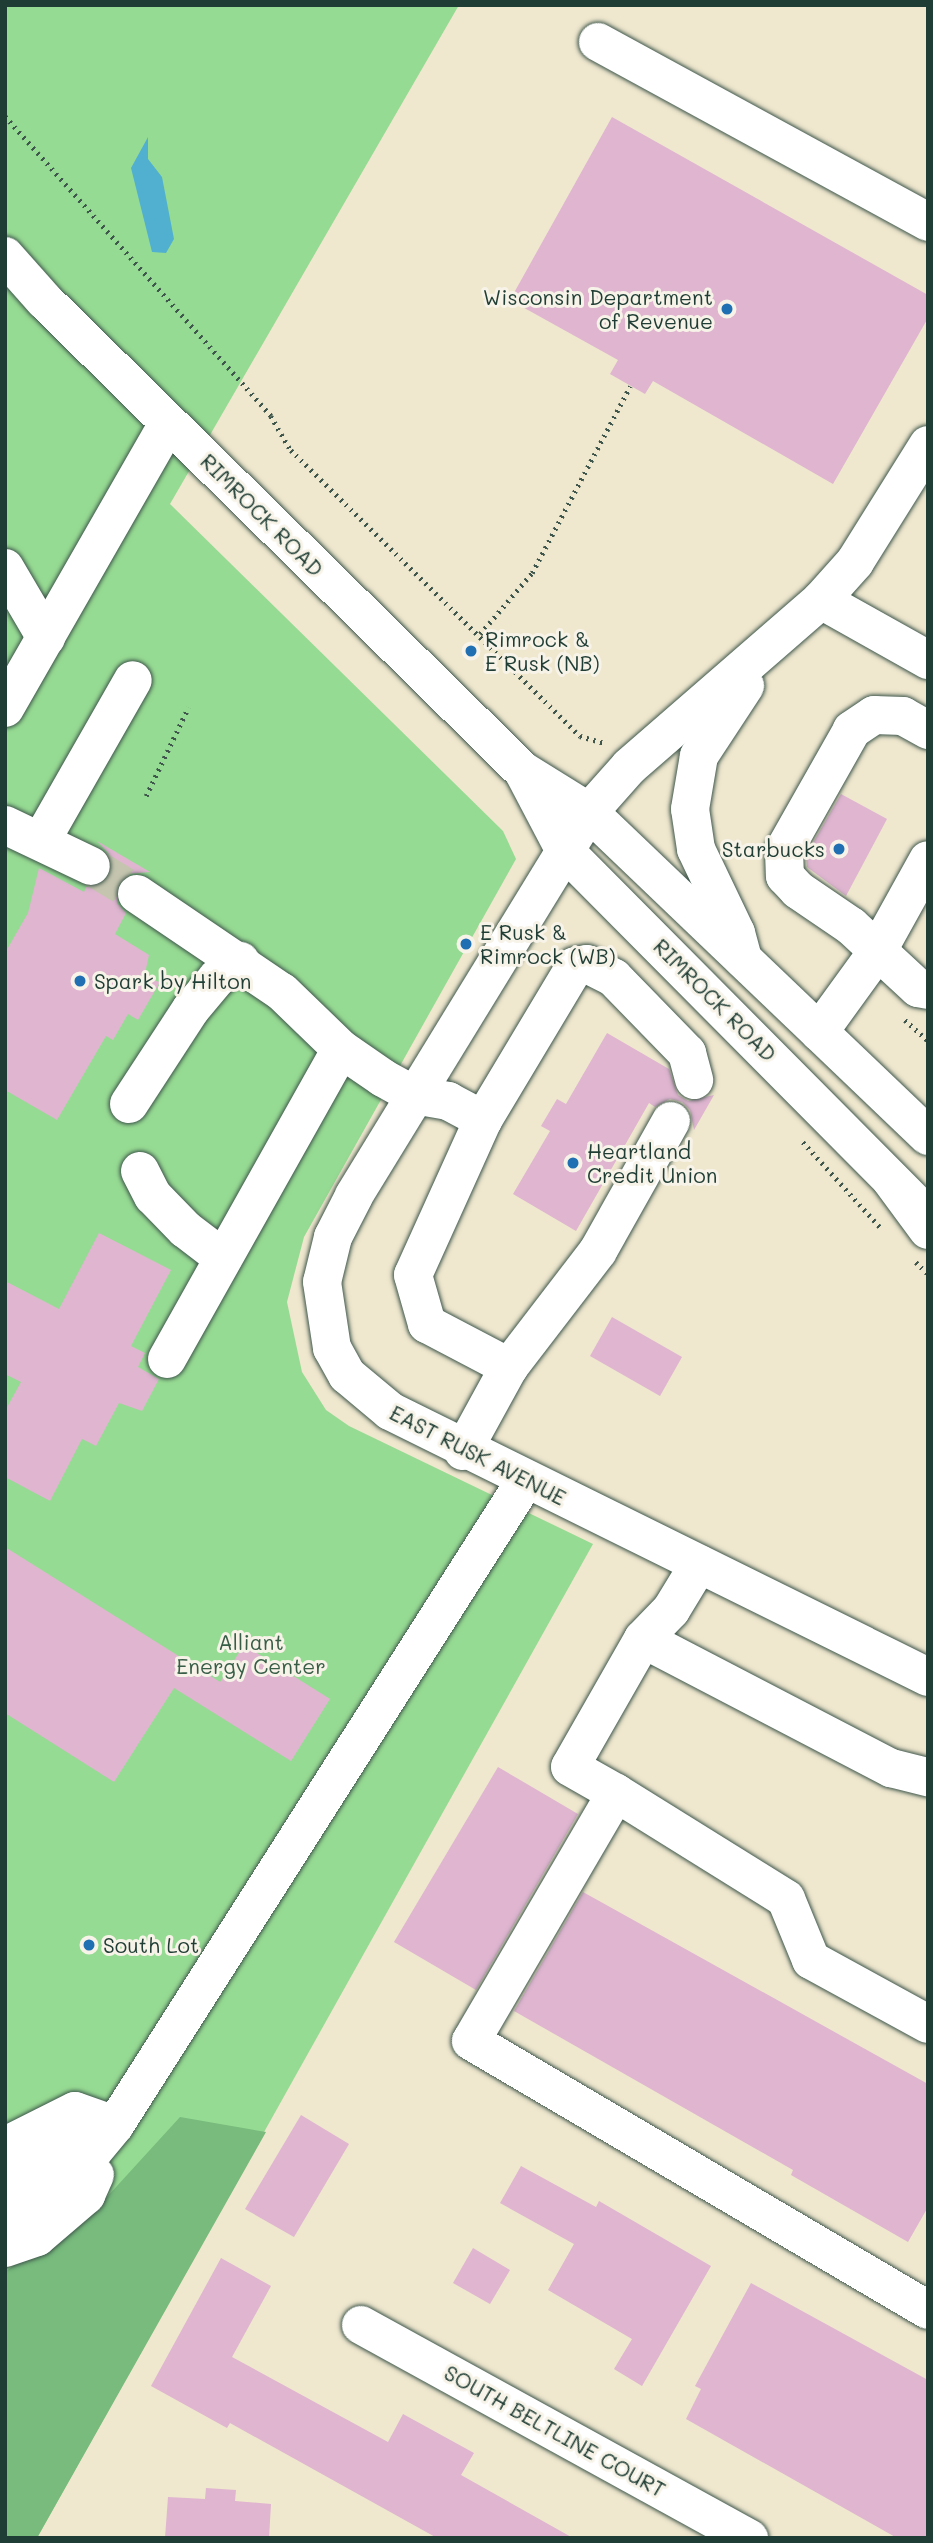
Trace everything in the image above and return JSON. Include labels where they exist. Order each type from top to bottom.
[{"type":"main road","points":[[598,42],[928,222]]},
{"type":"main road","name":"RIMROCK ROAD","points":[[5,256],[168,422],[523,771],[589,812],[928,1136]]},
{"type":"main road","points":[[5,708],[168,422]]},
{"type":"main road","points":[[743,959],[736,933],[696,849],[691,783],[699,756],[717,725],[811,609],[855,562],[928,445]]},
{"type":"main road","points":[[5,568],[46,638]]},
{"type":"main road","points":[[811,609],[923,645]]},
{"type":"main road","name":"EAST RUSK AVENUE","points":[[811,609],[629,767],[589,812],[414,1094],[333,1237],[322,1282],[325,1316],[332,1348],[364,1392],[463,1451],[928,1677]]},
{"type":"main road","points":[[41,841],[133,680]]},
{"type":"main road","points":[[928,730],[903,716],[874,715],[852,730],[783,850],[785,876],[851,926],[877,953],[918,988],[928,990]]},
{"type":"main road","name":"RIMROCK ROAD","points":[[523,771],[565,850],[928,1215]]},
{"type":"main road","points":[[5,825],[91,866]]},
{"type":"main road","points":[[819,1032],[877,953],[928,860]]},
{"type":"main road","points":[[137,894],[240,961],[282,992],[341,1049],[414,1094],[447,1101],[483,1120]]},
{"type":"main road","points":[[129,1104],[191,1009],[217,978],[240,961]]},
{"type":"main road","points":[[509,1367],[427,1324],[413,1275],[483,1120],[575,966],[587,964],[614,978],[687,1053],[694,1080]]},
{"type":"main road","points":[[167,1359],[341,1049]]},
{"type":"main road","points":[[463,1451],[509,1367],[598,1251],[671,1121]]},
{"type":"main road","points":[[140,1171],[153,1196],[185,1229],[223,1258]]},
{"type":"main road","points":[[891,1180],[928,1230]]},
{"type":"main road","points":[[5,2213],[66,2183],[115,2124],[525,1481]]},
{"type":"main road","points":[[699,1564],[671,1610],[643,1639],[570,1767],[786,1899],[811,1960],[928,2024]]},
{"type":"main road","points":[[643,1639],[891,1768],[928,1777]]},
{"type":"main road","points":[[616,1793],[471,2041],[925,2302]]},
{"type":"main road","points":[[5,2146],[75,2110],[115,2124]]},
{"type":"main road","points":[[5,2182],[115,2124]]},
{"type":"main road","points":[[5,2248],[37,2237],[86,2195],[115,2124]]},
{"type":"main road","name":"SOUTH BELTLINE COURT","points":[[361,2325],[749,2538]]},
{"type":"path","points":[[5,116],[271,416],[291,450],[480,634],[580,736],[601,740],[629,767]]},
{"type":"path","points":[[480,634],[532,573],[631,386]]},
{"type":"path","points":[[146,796],[188,708]]},
{"type":"path","points":[[898,1014],[928,1041]]},
{"type":"green space","name":"Alliant Energy Center","points":[[5,5],[459,5],[170,504],[503,831],[516,859],[304,1237],[287,1302],[302,1372],[326,1410],[349,1426],[593,1544],[37,2538],[5,2538]]},
{"type":"green space","points":[[180,2117],[266,2132],[37,2538],[5,2538],[5,2272],[106,2198]]},
{"type":"water","points":[[148,137],[148,159],[162,177],[174,239],[166,253],[152,252],[131,168]]},
{"type":"building","name":"Wisconsin Department of Revenue","points":[[612,117],[928,295],[928,318],[833,484],[653,381],[645,394],[610,374],[618,360],[510,300]]},
{"type":"building","name":"Starbucks","points":[[841,794],[887,819],[846,896],[807,867],[806,855]]},
{"type":"building","name":"Spark by Hilton","points":[[97,841],[150,872],[128,874],[119,882],[117,903],[126,913],[115,934],[149,955],[144,978],[160,982],[138,1020],[128,1014],[113,1040],[106,1036],[57,1120],[5,1090],[5,953],[28,913],[39,868],[84,892],[86,887],[103,884],[110,876],[109,854]]},
{"type":"building","name":"Heartland Credit Union","points":[[607,1033],[669,1069],[678,1095],[688,1101],[714,1095],[694,1130],[690,1110],[682,1102],[670,1099],[655,1107],[649,1103],[576,1231],[513,1194],[550,1131],[541,1126],[557,1099],[566,1104]]},
{"type":"building","points":[[99,1233],[171,1270],[131,1346],[145,1353],[138,1367],[159,1379],[142,1411],[119,1403],[96,1446],[82,1439],[50,1501],[5,1477],[5,1411],[21,1382],[5,1374],[5,1281],[59,1309]]},
{"type":"building","points":[[612,1317],[682,1357],[660,1396],[590,1356]]},
{"type":"building","points":[[5,1547],[220,1682],[244,1645],[330,1699],[291,1761],[174,1688],[114,1782],[5,1713]]},
{"type":"building","points":[[498,1767],[578,1814],[476,1990],[394,1942]]},
{"type":"building","points":[[583,1892],[928,2084],[928,2207],[908,2242],[791,2175],[793,2170],[514,2011]]},
{"type":"building","points":[[301,2115],[349,2144],[294,2237],[245,2209]]},
{"type":"building","points":[[521,2166],[596,2207],[599,2201],[711,2266],[642,2386],[614,2369],[632,2339],[548,2290],[574,2244],[500,2203]]},
{"type":"building","points":[[473,2248],[510,2270],[490,2304],[453,2283]]},
{"type":"building","points":[[221,2258],[271,2286],[232,2357],[388,2442],[403,2414],[474,2453],[461,2475],[573,2538],[437,2538],[230,2423],[227,2428],[151,2386]]},
{"type":"building","points":[[751,2283],[928,2380],[928,2538],[897,2538],[686,2419],[701,2389],[695,2386]]},
{"type":"building","points":[[206,2488],[236,2490],[235,2501],[271,2504],[269,2538],[165,2538],[168,2497],[205,2499]]},
{"type":"tunnel","points":[[91,866],[137,894]]},
{"type":"place","name":"Wisconsin Department of Revenue","points":[[727,309]]},
{"type":"place","name":"Rimrock & E Rusk (NB)","points":[[471,651]]},
{"type":"place","name":"Starbucks","points":[[839,849]]},
{"type":"place","name":"E Rusk & Rimrock (WB)","points":[[466,944]]},
{"type":"place","name":"Spark by Hilton","points":[[80,981]]},
{"type":"place","name":"Heartland Credit Union","points":[[573,1163]]},
{"type":"place","name":"South Lot","points":[[89,1945]]}]
